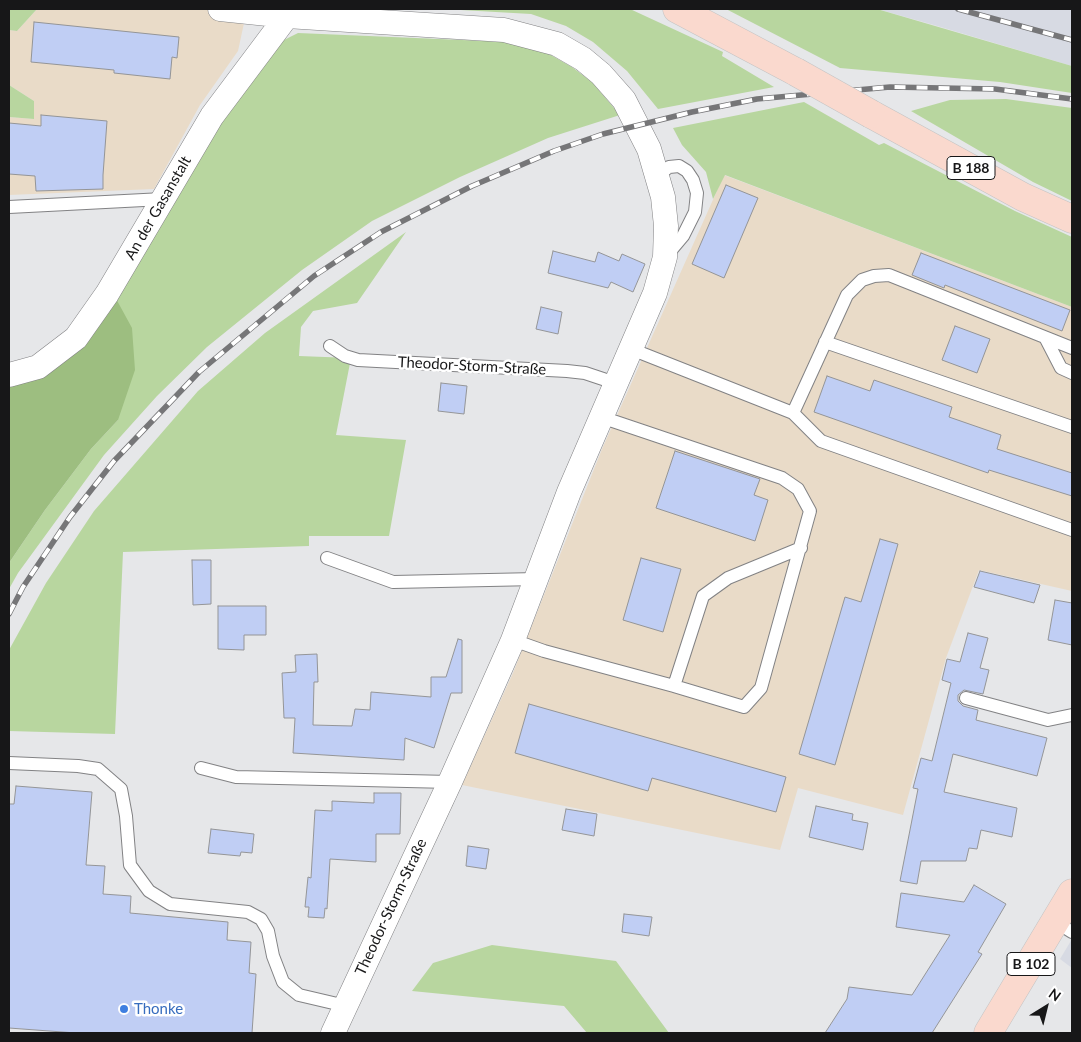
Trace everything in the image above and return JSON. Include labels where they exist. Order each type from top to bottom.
[{"type":"main road","name":"B 188","points":[[677,9],[1023,197],[1072,219]]},
{"type":"main road","name":"B 102","points":[[988,1033],[1064,927],[1072,893]]},
{"type":"street","points":[[220,9],[287,16]]},
{"type":"street","name":"Theodor-Storm-Straße","points":[[287,16],[504,30],[557,44],[583,59],[601,74],[624,100],[649,149],[664,207],[666,226],[665,257],[655,293],[569,492],[513,640],[450,782],[333,1033]]},
{"type":"street","name":"An der Gasanstalt","points":[[9,375],[38,367],[76,338],[108,294],[212,116],[287,16]]},
{"type":"lane","points":[[657,176],[669,167],[679,166],[687,171],[693,180],[697,193],[695,212],[683,236],[665,257]]},
{"type":"lane","points":[[9,207],[163,199]]},
{"type":"lane","points":[[793,413],[847,295],[862,280],[874,276],[890,275],[1072,348]]},
{"type":"lane","points":[[1046,339],[1061,368],[1072,373]]},
{"type":"lane","points":[[825,342],[1072,427]]},
{"type":"lane","name":"Theodor-Storm-Straße","points":[[330,346],[345,356],[358,360],[567,371],[616,383]]},
{"type":"lane","points":[[631,349],[793,413],[821,441],[1072,530]]},
{"type":"lane","points":[[513,640],[544,651],[744,707],[761,688],[810,511],[798,489],[782,478],[601,417]]},
{"type":"lane","points":[[674,686],[703,596],[728,578],[801,548]]},
{"type":"lane","points":[[327,558],[393,582],[537,579]]},
{"type":"lane","points":[[966,698],[1048,720],[1072,715]]},
{"type":"lane","points":[[9,763],[78,766],[98,769],[121,790],[126,816],[130,865],[148,891],[170,904],[248,912],[261,919],[268,932],[273,956],[283,982],[300,995],[346,1006]]},
{"type":"lane","points":[[201,768],[236,777],[450,782]]},
{"type":"shaded area","points":[[37,9],[247,9],[238,51],[200,105],[154,189],[9,195],[9,117],[34,119],[34,101],[9,85],[9,30],[17,31]]},
{"type":"shaded area","points":[[877,9],[1072,9],[1072,66],[934,25]]},
{"type":"shaded area","points":[[724,175],[1072,307],[1072,591],[979,570],[946,658],[903,815],[798,788],[780,850],[462,785],[513,673],[602,449]]},
{"type":"shaded area","points":[[1072,939],[1072,968],[1060,959]]},
{"type":"green space","points":[[9,9],[37,9],[17,31],[9,30]]},
{"type":"green space","points":[[443,9],[630,9],[723,52],[722,56],[774,87],[658,109],[627,71],[593,42],[566,26],[531,14]]},
{"type":"green space","points":[[726,9],[877,9],[1072,66],[1072,93],[1000,82],[840,68]]},
{"type":"green space","points":[[298,33],[509,42],[549,54],[572,67],[592,82],[620,115],[548,138],[460,177],[372,221],[302,270],[207,347],[157,396],[104,455],[18,573],[9,589],[9,563],[45,510],[91,449],[118,420],[114,295],[219,120],[274,45]]},
{"type":"green space","points":[[9,85],[34,101],[34,119],[9,117]]},
{"type":"green space","points":[[1006,99],[1072,108],[1072,201],[1033,182],[911,111],[950,100]]},
{"type":"green space","points":[[804,102],[879,145],[884,143],[1015,211],[1072,237],[1072,307],[725,175],[713,199],[706,172],[682,145],[673,128]]},
{"type":"green space","points":[[406,232],[357,303],[313,311],[301,327],[299,356],[351,358],[336,435],[406,440],[389,536],[309,536],[309,546],[123,552],[115,734],[9,731],[9,650],[46,583],[94,511],[198,391],[265,333]]},
{"type":"green space","points":[[114,295],[132,328],[135,370],[118,420],[91,449],[45,510],[9,563],[9,383]]},
{"type":"green space","points":[[492,945],[616,961],[669,1033],[587,1033],[564,1006],[412,991],[433,963]]},
{"type":"building","points":[[34,22],[179,37],[177,58],[172,57],[170,79],[114,73],[114,70],[31,62]]},
{"type":"building","points":[[41,115],[107,121],[103,189],[36,191],[35,176],[9,174],[9,123],[41,126]]},
{"type":"building","points":[[726,185],[758,198],[724,278],[692,264]]},
{"type":"building","points":[[553,251],[595,262],[598,252],[619,261],[622,254],[645,264],[633,292],[611,282],[608,288],[548,273]]},
{"type":"building","points":[[921,253],[1070,310],[1062,331],[945,285],[944,288],[912,275]]},
{"type":"building","points":[[541,307],[562,312],[558,334],[536,329]]},
{"type":"building","points":[[955,326],[990,339],[977,373],[942,360]]},
{"type":"building","points":[[827,376],[870,391],[874,380],[952,407],[949,417],[1001,435],[997,449],[1072,473],[1072,496],[989,470],[988,473],[814,412]]},
{"type":"building","points":[[441,383],[467,386],[464,414],[438,411]]},
{"type":"building","points":[[675,451],[760,479],[754,495],[768,500],[755,541],[656,508]]},
{"type":"building","points":[[880,539],[898,544],[835,765],[799,754],[845,597],[861,602]]},
{"type":"building","points":[[641,558],[681,569],[663,632],[623,620]]},
{"type":"building","points":[[192,560],[211,560],[211,604],[193,605]]},
{"type":"building","points":[[980,571],[1040,585],[1034,603],[974,587]]},
{"type":"building","points":[[1055,600],[1072,603],[1072,645],[1048,640]]},
{"type":"building","points":[[218,606],[266,606],[266,635],[244,635],[244,650],[218,649]]},
{"type":"building","points":[[968,633],[988,638],[980,668],[989,670],[983,694],[964,690],[958,695],[958,701],[963,706],[978,710],[976,720],[1047,738],[1037,776],[953,754],[944,792],[1017,808],[1012,837],[981,830],[977,849],[969,848],[966,861],[921,861],[917,884],[900,881],[918,789],[913,788],[921,758],[932,761],[951,683],[942,680],[947,659],[960,662]]},
{"type":"building","points":[[458,639],[462,640],[462,693],[451,693],[434,748],[405,738],[404,760],[293,753],[295,718],[284,718],[282,673],[296,672],[295,655],[317,654],[318,682],[314,682],[313,725],[352,726],[355,709],[370,710],[371,692],[431,697],[431,677],[446,677]]},
{"type":"building","points":[[529,704],[786,777],[776,812],[652,778],[648,791],[515,753]]},
{"type":"building","points":[[16,786],[92,792],[86,865],[105,866],[103,894],[131,896],[130,913],[228,922],[227,940],[251,942],[249,973],[256,974],[252,1033],[76,1033],[9,1028],[9,804],[14,804]]},
{"type":"building","points":[[374,793],[401,793],[400,834],[376,834],[376,862],[330,859],[327,909],[325,908],[324,918],[308,917],[309,907],[305,907],[308,877],[311,878],[315,810],[332,811],[332,801],[374,803]]},
{"type":"building","points":[[816,806],[853,814],[852,820],[868,823],[863,850],[809,837]]},
{"type":"building","points":[[566,809],[597,814],[594,836],[562,830]]},
{"type":"building","points":[[211,829],[254,834],[252,853],[241,852],[240,856],[208,853]]},
{"type":"building","points":[[468,846],[489,849],[486,869],[466,866]]},
{"type":"building","points":[[974,885],[1006,904],[978,952],[982,954],[932,1033],[825,1033],[847,999],[849,987],[912,995],[950,935],[896,927],[901,893],[964,902]]},
{"type":"building","points":[[624,914],[652,917],[649,936],[622,932]]},
{"type":"railway","points":[[958,9],[1072,40]]},
{"type":"railway","points":[[9,614],[23,587],[70,517],[114,461],[199,372],[314,276],[381,232],[472,186],[554,151],[603,134],[692,112],[757,99],[890,87],[995,89],[1072,99]]},
{"type":"place","name":"Thonke","points":[[124,1009]]}]
